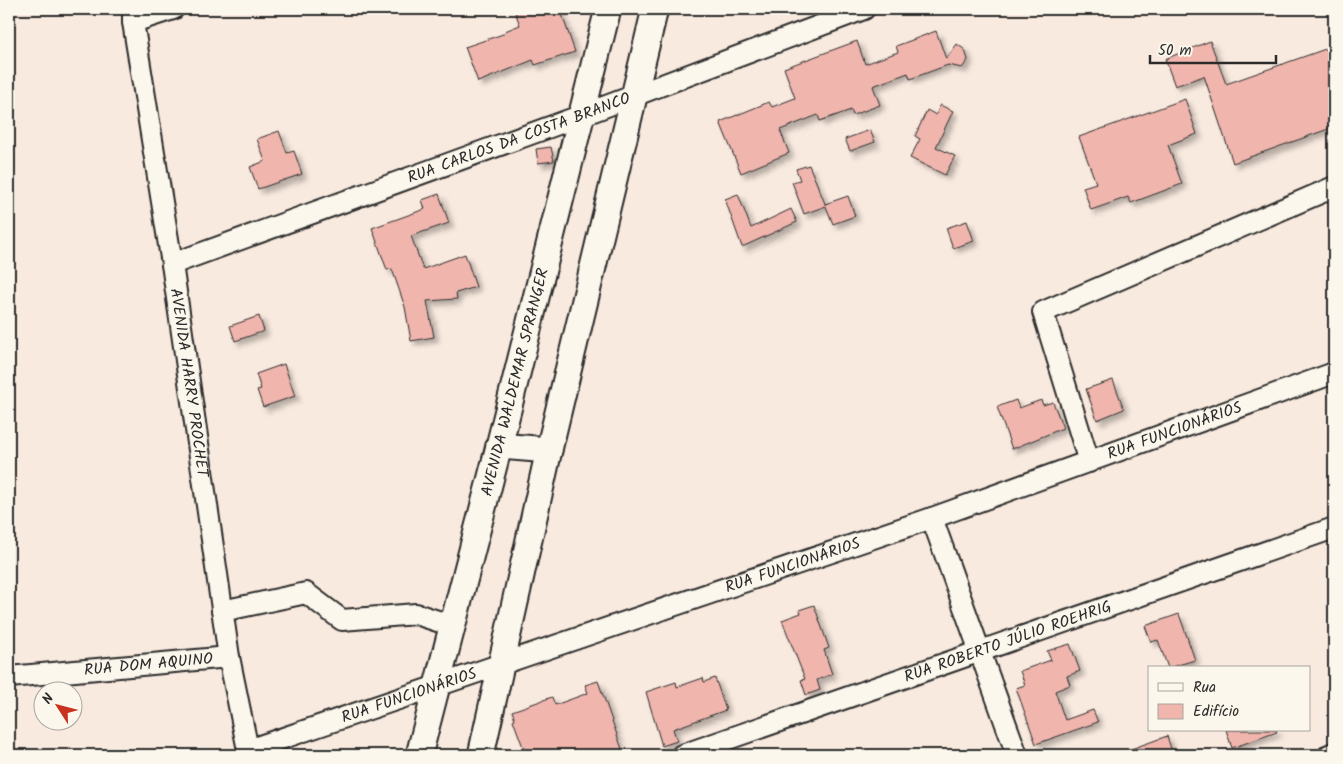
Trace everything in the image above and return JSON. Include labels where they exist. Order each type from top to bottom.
[{"type":"main road","name":"AVENIDA WALDEMAR SPRANGER","points":[[419,755],[499,446],[608,9]]},
{"type":"main road","points":[[481,755],[549,450],[654,9]]},
{"type":"main road","points":[[499,446],[549,450]]},
{"type":"street","points":[[133,15],[173,9]]},
{"type":"street","name":"RUA CARLOS DA COSTA BRANCO","points":[[172,264],[580,116],[633,94],[864,9]]},
{"type":"street","name":"AVENIDA HARRY PROCHET","points":[[133,15],[172,264],[229,657],[249,752]]},
{"type":"street","points":[[1088,462],[1043,312],[1334,187]]},
{"type":"street","name":"RUA FUNCIONÁRIOS","points":[[249,752],[932,518],[1334,373]]},
{"type":"street","points":[[932,518],[1017,755]]},
{"type":"street","name":"RUA ROBERTO JÚLIO ROEHRIG","points":[[682,755],[1334,528]]},
{"type":"street","points":[[222,611],[306,593],[342,620],[416,614],[453,626]]},
{"type":"street","name":"RUA DOM AQUINO","points":[[9,677],[229,657]]},
{"type":"street","points":[[1329,755],[1334,753]]},
{"type":"building","points":[[514,9],[560,9],[575,52],[535,65],[533,60],[478,82],[465,47],[506,33],[505,31],[520,25]]},
{"type":"building","points":[[936,31],[946,59],[957,44],[965,50],[968,60],[962,68],[948,65],[910,79],[908,73],[873,86],[880,105],[853,115],[851,110],[820,121],[818,115],[780,130],[789,153],[741,173],[720,122],[769,102],[772,107],[795,98],[784,68],[857,41],[865,64],[898,52],[896,46]]},
{"type":"building","points":[[1210,41],[1226,84],[1334,46],[1334,127],[1233,163],[1204,76],[1175,86],[1165,59]]},
{"type":"building","points":[[1185,99],[1197,134],[1168,145],[1182,184],[1131,203],[1128,197],[1091,210],[1083,187],[1096,183],[1079,137]]},
{"type":"building","points":[[940,105],[953,111],[936,147],[955,156],[945,175],[910,158],[920,139],[915,136],[927,110],[936,115]]},
{"type":"building","points":[[870,130],[875,142],[850,151],[845,139]]},
{"type":"building","points":[[279,131],[287,153],[294,151],[302,174],[258,189],[250,167],[265,161],[257,139]]},
{"type":"building","points":[[551,147],[554,161],[538,163],[536,149]]},
{"type":"building","points":[[809,165],[826,206],[804,214],[792,182],[800,180],[796,169]]},
{"type":"building","points":[[439,194],[449,223],[411,236],[423,269],[465,254],[476,287],[456,293],[457,299],[427,301],[434,337],[411,341],[405,307],[392,269],[387,270],[372,228],[425,209],[422,200]]},
{"type":"building","points":[[738,194],[751,228],[791,209],[797,222],[742,247],[725,199]]},
{"type":"building","points":[[848,196],[855,216],[833,224],[825,204]]},
{"type":"building","points":[[967,221],[974,241],[953,248],[946,228]]},
{"type":"building","points":[[259,316],[264,331],[235,341],[230,326]]},
{"type":"building","points":[[284,364],[295,396],[263,407],[257,390],[261,389],[256,374]]},
{"type":"building","points":[[1113,380],[1124,409],[1097,420],[1086,389]]},
{"type":"building","points":[[1016,400],[1019,408],[1041,400],[1043,405],[1053,402],[1063,428],[1012,449],[997,407]]},
{"type":"building","points":[[814,605],[829,648],[824,650],[832,674],[817,680],[820,690],[806,695],[801,680],[805,679],[782,620],[801,613],[799,610]]},
{"type":"building","points":[[1179,614],[1195,660],[1175,666],[1167,666],[1158,640],[1151,642],[1145,626]]},
{"type":"building","points":[[1070,644],[1080,671],[1067,676],[1070,685],[1055,691],[1065,720],[1093,710],[1098,722],[1036,744],[1016,688],[1025,685],[1020,671],[1051,660],[1047,651]]},
{"type":"building","points":[[703,678],[704,682],[715,678],[726,710],[673,729],[677,741],[662,746],[646,692],[676,682],[677,687]]},
{"type":"building","points":[[598,681],[622,749],[603,755],[526,755],[513,720],[515,719],[512,711],[552,697],[555,705],[588,693],[585,685]]},
{"type":"building","points":[[1227,732],[1277,732],[1232,748]]},
{"type":"building","points":[[1167,736],[1173,755],[1120,755],[1120,753]]}]
